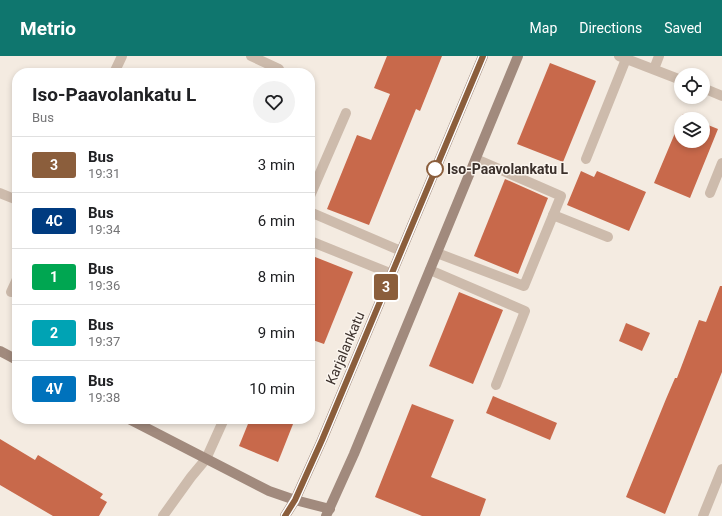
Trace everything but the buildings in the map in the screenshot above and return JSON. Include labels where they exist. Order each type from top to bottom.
[{"type":"main road","name":"Karjalankatu","points":[[285,516],[295,500],[322,440],[483,56]]},
{"type":"main road","points":[[139,424],[269,492],[328,512],[518,56]]},
{"type":"main road","points":[[0,351],[12,357]]},
{"type":"street","points":[[116,68],[122,56]]},
{"type":"street","points":[[251,56],[277,68]]},
{"type":"street","points":[[654,69],[659,56]]},
{"type":"street","points":[[586,159],[623,57],[674,77]]},
{"type":"street","points":[[710,91],[722,96]]},
{"type":"street","points":[[315,184],[346,113]]},
{"type":"street","points":[[437,253],[524,286],[561,196],[476,159]]},
{"type":"street","points":[[710,193],[722,163]]},
{"type":"street","points":[[0,193],[12,198]]},
{"type":"street","points":[[315,214],[401,251]]},
{"type":"street","points":[[553,215],[608,237]]},
{"type":"street","points":[[315,243],[392,274]]},
{"type":"street","points":[[430,270],[526,311],[496,385]]},
{"type":"street","points":[[163,516],[206,459],[222,424]]},
{"type":"street","points":[[703,516],[722,469]]},
{"type":"bus line","name":"3","points":[[285,516],[295,500],[322,440],[483,56]]},
{"type":"place","name":"Iso-Paavolankatu L","points":[[435,169]]}]
